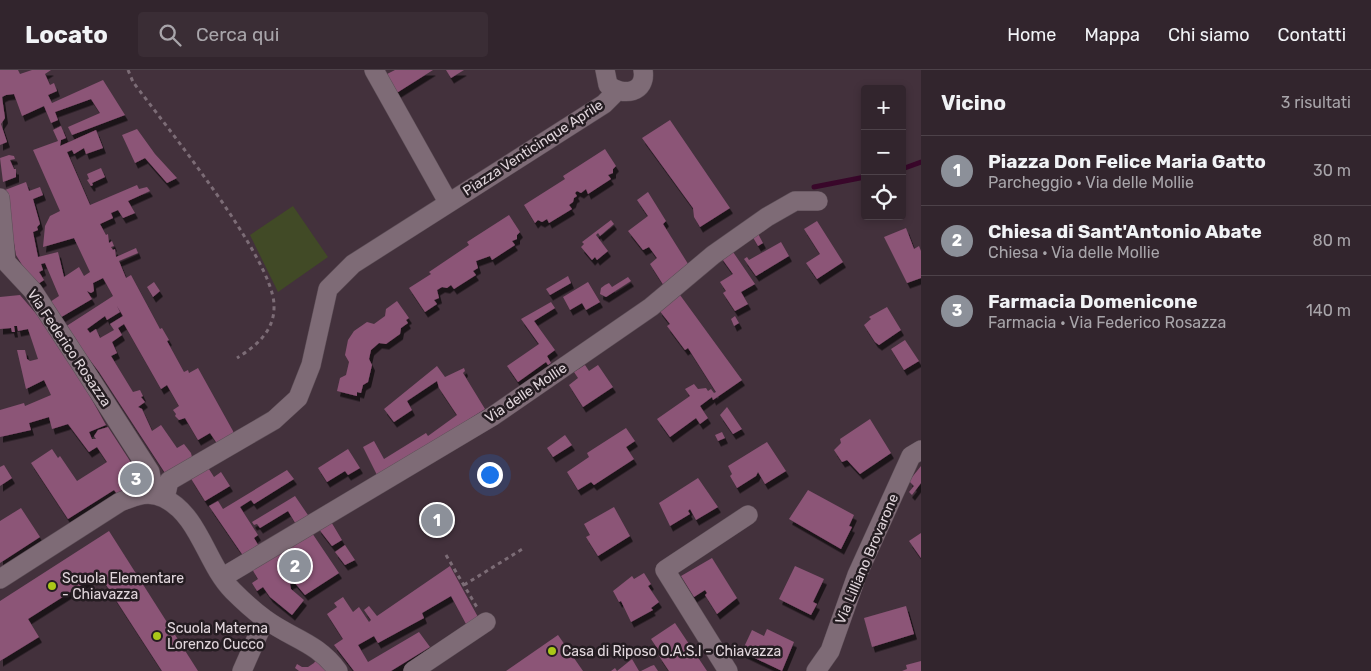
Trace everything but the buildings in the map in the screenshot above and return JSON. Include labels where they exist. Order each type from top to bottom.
[{"type":"street","name":"Piazza Venticinque Aprile","points":[[374,70],[448,202]]},
{"type":"street","name":"Piazza Venticinque Aprile","points":[[605,70],[604,74],[608,85],[616,92],[629,93],[639,87],[644,76],[643,70]]},
{"type":"street","name":"Piazza Venticinque Aprile","points":[[160,496],[169,481],[274,420],[298,398],[311,365],[328,289],[353,264],[604,104],[616,92]]},
{"type":"street","name":"Via Federico Rosazza","points":[[0,198],[3,267],[33,291],[150,472],[160,496]]},
{"type":"street","name":"Via delle Mollie","points":[[223,577],[493,416],[652,307],[713,255],[767,217],[795,201],[818,201]]},
{"type":"street","name":"Via Lilliano Brovarone","points":[[816,671],[830,651],[857,575],[911,456],[921,450]]},
{"type":"street","points":[[0,579],[97,516],[127,499],[140,494],[160,496],[182,511],[232,590],[265,619],[322,651],[338,671]]},
{"type":"street","points":[[728,671],[665,570],[748,515]]},
{"type":"street","points":[[242,671],[265,619]]},
{"type":"street","points":[[413,671],[486,622]]},
{"type":"path","points":[[128,70],[133,82],[238,226],[272,291],[274,306],[270,325],[258,345],[237,358]]},
{"type":"path","points":[[464,585],[524,548]]},
{"type":"path","points":[[446,555],[486,622]]},
{"type":"green space","points":[[293,206],[328,257],[278,292],[250,235]]},
{"type":"waterway","points":[[906,168],[921,162]]},
{"type":"waterway","points":[[814,187],[861,178]]},
{"type":"place","name":"Farmacia Domenicone","points":[[136,479]]},
{"type":"place","name":"Piazza Don Felice Maria Gatto","points":[[437,520]]},
{"type":"place","name":"Chiesa di Sant'Antonio Abate","points":[[295,566]]},
{"type":"place","name":"Scuola Elementare - Chiavazza","points":[[52,586]]},
{"type":"place","name":"Scuola Materna Lorenzo Cucco","points":[[157,636]]},
{"type":"place","name":"Casa di Riposo O.A.S.I - Chiavazza","points":[[552,651]]}]
